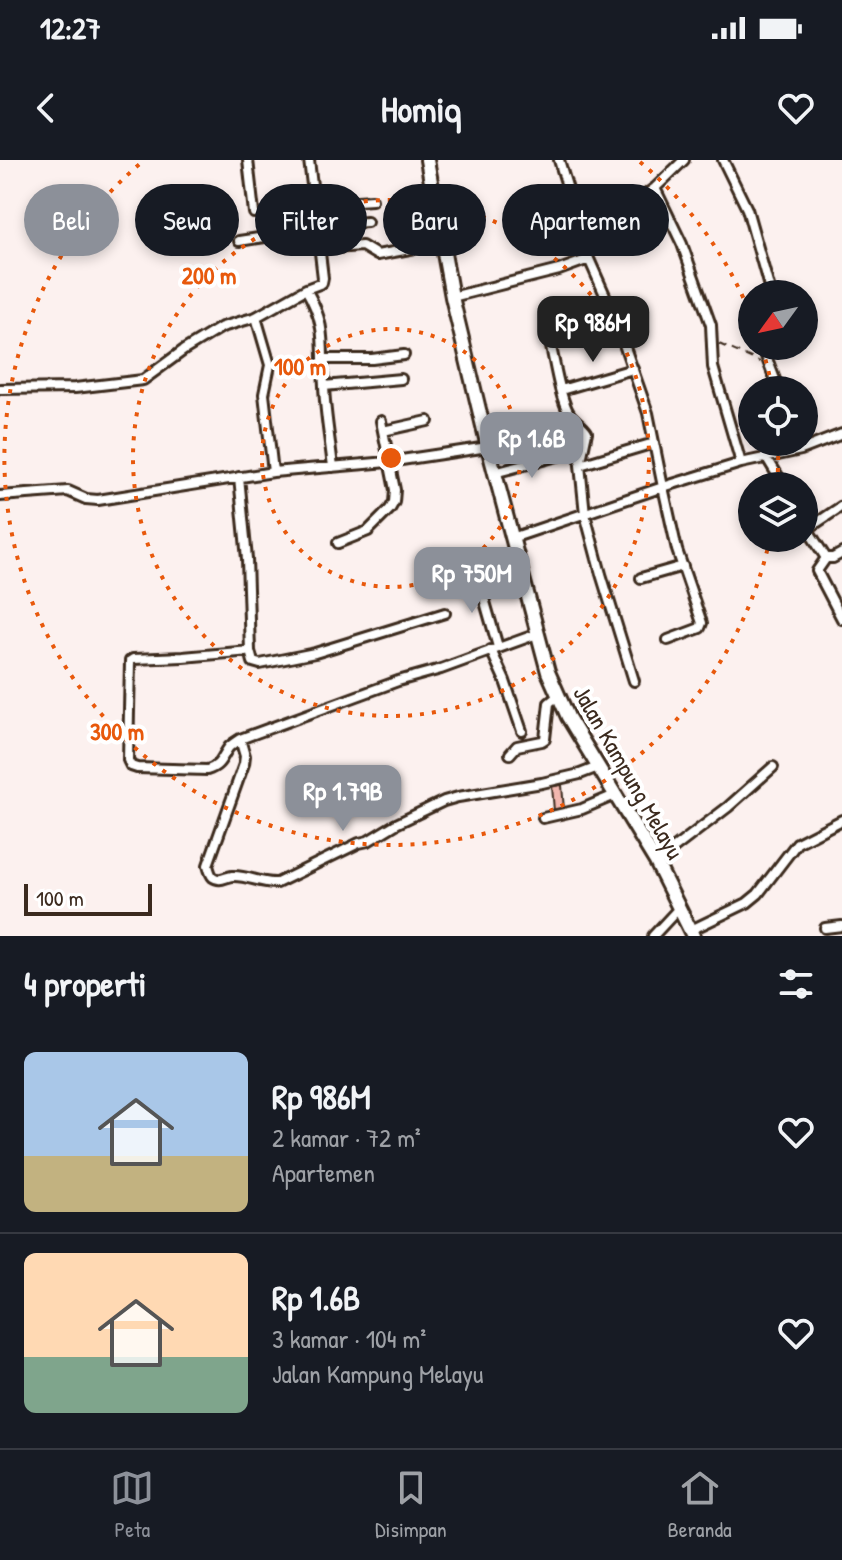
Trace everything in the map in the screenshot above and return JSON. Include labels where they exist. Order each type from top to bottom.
[{"type":"main road","name":"Jalan Kampung Melayu","points":[[427,160],[432,184]]},
{"type":"main road","name":"Jalan Kampung Melayu","points":[[445,256],[494,473],[548,672],[568,717],[656,862],[692,933]]},
{"type":"street","points":[[248,160],[254,213]]},
{"type":"street","points":[[309,160],[312,184]]},
{"type":"street","points":[[559,160],[566,184]]},
{"type":"street","points":[[659,184],[684,160]]},
{"type":"street","points":[[723,160],[747,209],[767,280]]},
{"type":"street","points":[[367,200],[372,200]]},
{"type":"street","points":[[669,218],[711,325],[713,367],[741,463]]},
{"type":"street","points":[[239,241],[255,238]]},
{"type":"street","points":[[0,389],[75,388],[143,380],[222,327],[256,317],[322,283],[320,256]]},
{"type":"street","points":[[588,256],[613,313],[648,413],[677,550],[702,623],[696,631],[668,640]]},
{"type":"street","points":[[452,297],[559,270],[589,259]]},
{"type":"street","points":[[306,289],[324,336],[324,386],[333,467]]},
{"type":"street","points":[[613,313],[554,330],[549,338],[568,412],[587,432],[580,465],[585,514],[634,681]]},
{"type":"street","points":[[256,317],[270,365],[264,394],[273,472]]},
{"type":"street","points":[[324,359],[404,355]]},
{"type":"street","points":[[767,360],[773,376]]},
{"type":"street","points":[[561,390],[633,369]]},
{"type":"street","points":[[324,386],[401,379]]},
{"type":"street","points":[[338,543],[368,531],[394,502],[395,490],[382,426],[428,421]]},
{"type":"street","points":[[818,441],[842,434]]},
{"type":"street","points":[[580,465],[654,443]]},
{"type":"street","points":[[0,496],[68,491],[86,499],[98,500],[273,472],[388,462],[488,447]]},
{"type":"street","points":[[494,473],[561,455]]},
{"type":"street","points":[[512,538],[663,487],[772,456]]},
{"type":"street","points":[[767,458],[776,472]]},
{"type":"street","points":[[239,477],[253,662],[260,664],[315,653],[445,613]]},
{"type":"street","points":[[818,522],[842,506]]},
{"type":"street","points":[[818,546],[826,558]]},
{"type":"street","points":[[826,558],[842,553]]},
{"type":"street","points":[[826,558],[817,571],[842,619]]},
{"type":"street","points":[[518,564],[477,574],[495,663],[504,677],[522,731]]},
{"type":"street","points":[[641,578],[683,566]]},
{"type":"street","points":[[250,651],[133,659],[129,663],[128,760],[131,766],[207,770],[218,766],[229,748],[240,739],[537,634]]},
{"type":"street","points":[[510,754],[517,746],[545,739],[549,703],[559,695]]},
{"type":"street","points":[[240,739],[244,764],[208,865],[210,873],[219,879],[238,877],[266,884],[277,883],[368,841],[444,801],[553,781],[598,767]]},
{"type":"street","points":[[656,862],[728,807],[773,767]]},
{"type":"street","points":[[543,818],[582,809],[615,795]]},
{"type":"street","points":[[692,933],[758,894],[797,843],[841,822]]},
{"type":"street","points":[[653,936],[680,907]]},
{"type":"street","points":[[825,928],[842,926]]},
{"type":"path","points":[[712,341],[769,366]]},
{"type":"building","points":[[562,785],[564,810],[554,811],[552,786]]}]
